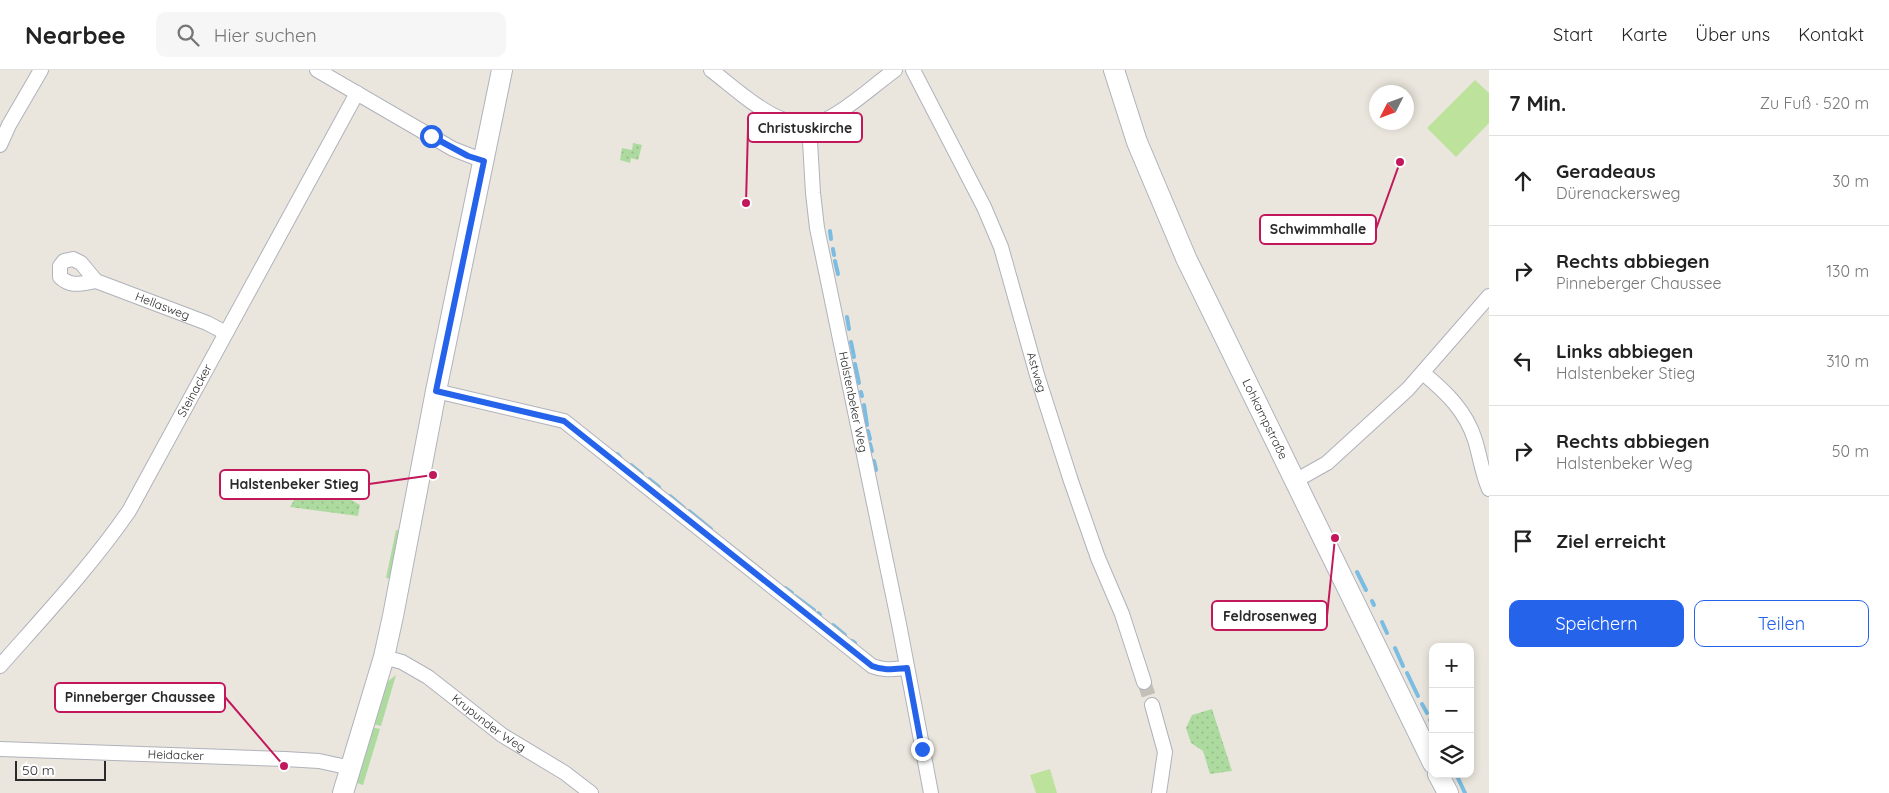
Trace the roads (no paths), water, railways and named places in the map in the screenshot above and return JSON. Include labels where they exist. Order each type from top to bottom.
[{"type":"street","points":[[0,145],[9,125],[41,70]]},
{"type":"street","points":[[318,70],[453,149],[484,161]]},
{"type":"street","points":[[343,793],[384,658],[436,391],[502,70]]},
{"type":"street","points":[[711,70],[774,116],[792,123],[809,124],[820,122],[835,114],[895,70]]},
{"type":"street","name":"Astweg","points":[[914,70],[984,207],[1001,247],[1037,375],[1071,481],[1098,558],[1122,614],[1144,682]]},
{"type":"street","name":"Lohkampstraße","points":[[1114,70],[1137,142],[1167,216],[1429,755]]},
{"type":"street","name":"Steinacker","points":[[0,666],[87,567],[129,511],[357,93]]},
{"type":"street","name":"Halstenbeker Weg","points":[[809,124],[817,228],[931,793]]},
{"type":"street","name":"Hellasweg","points":[[96,281],[207,323],[226,333]]},
{"type":"street","points":[[1295,482],[1327,463],[1423,374],[1489,296]]},
{"type":"street","points":[[1423,374],[1451,398],[1461,411],[1475,440],[1489,489]]},
{"type":"street","points":[[436,391],[564,421],[872,666],[889,670],[907,668]]},
{"type":"street","name":"Krupunder Weg","points":[[384,658],[402,662],[428,676],[502,734],[558,768],[591,793]]},
{"type":"street","points":[[1152,705],[1165,752],[1159,793]]},
{"type":"street","name":"Heidacker","points":[[0,749],[285,759],[319,761],[350,768]]},
{"type":"street","points":[[1440,778],[1448,793]]},
{"type":"waterway","points":[[830,231],[831,239]]},
{"type":"waterway","points":[[833,249],[834,255]]},
{"type":"waterway","points":[[835,261],[838,274]]},
{"type":"waterway","points":[[847,317],[849,329]]},
{"type":"waterway","points":[[851,342],[854,357]]},
{"type":"waterway","points":[[855,364],[859,383]]},
{"type":"waterway","points":[[861,392],[862,396]]},
{"type":"waterway","points":[[864,405],[867,425]]},
{"type":"waterway","points":[[868,431],[870,439]]},
{"type":"waterway","points":[[870,444],[872,451]]},
{"type":"waterway","points":[[617,454],[620,457]]},
{"type":"waterway","points":[[874,461],[876,470]]},
{"type":"waterway","points":[[631,465],[642,474]]},
{"type":"waterway","points":[[649,479],[659,487]]},
{"type":"waterway","points":[[670,496],[684,508]]},
{"type":"waterway","points":[[689,511],[711,529]]},
{"type":"waterway","points":[[1357,572],[1366,590]]},
{"type":"waterway","points":[[785,588],[792,593]]},
{"type":"waterway","points":[[795,596],[814,610]]},
{"type":"waterway","points":[[1372,601],[1374,605]]},
{"type":"waterway","points":[[1382,622],[1387,633]]},
{"type":"waterway","points":[[833,625],[845,635]]},
{"type":"waterway","points":[[1395,648],[1403,666]]},
{"type":"waterway","points":[[1407,673],[1418,696]]},
{"type":"waterway","points":[[1422,704],[1427,713]]},
{"type":"waterway","points":[[1458,778],[1465,793]]},
{"type":"tunnel","points":[[1144,682],[1152,705]]},
{"type":"place","name":"Schwimmhalle","points":[[1400,162]]},
{"type":"place","name":"Christuskirche","points":[[746,203]]},
{"type":"place","name":"Halstenbeker Stieg","points":[[433,475]]},
{"type":"place","name":"Feldrosenweg","points":[[1335,538]]},
{"type":"place","name":"Pinneberger Chaussee","points":[[284,766]]}]
